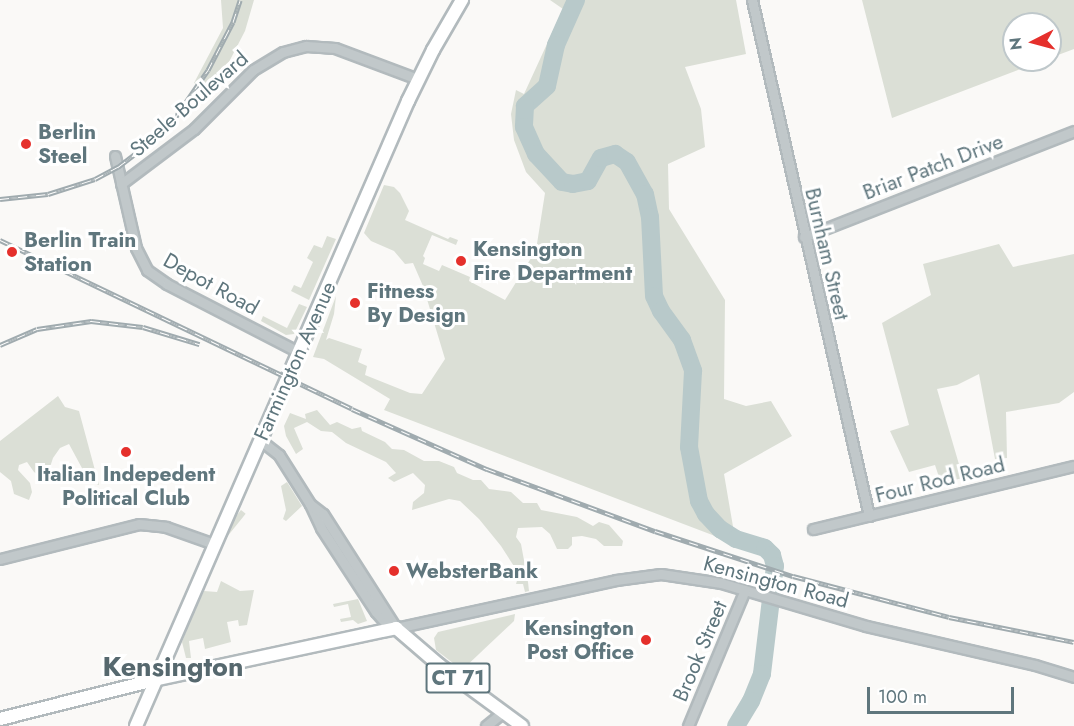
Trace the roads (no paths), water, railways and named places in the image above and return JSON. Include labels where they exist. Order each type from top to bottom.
[{"type":"main road","name":"Farmington Avenue","points":[[136,726],[154,680],[418,79],[462,0]]},
{"type":"main road","points":[[0,719],[154,680],[396,628]]},
{"type":"main road","name":"CT 71","points":[[396,628],[439,665],[522,726]]},
{"type":"street","name":"Burnham Street","points":[[752,0],[869,516]]},
{"type":"street","name":"Steele Boulevard","points":[[121,184],[194,129],[253,70],[283,52],[306,46],[335,48],[418,79]]},
{"type":"street","name":"Briar Patch Drive","points":[[804,237],[1074,131]]},
{"type":"street","name":"Depot Road","points":[[115,156],[137,252],[152,276],[299,352]]},
{"type":"street","points":[[260,440],[275,449],[310,504],[320,510],[325,526],[364,588],[396,628]]},
{"type":"street","name":"Four Rod Road","points":[[813,529],[1074,466]]},
{"type":"street","points":[[0,559],[139,524],[166,527],[214,544]]},
{"type":"street","name":"Kensington Road","points":[[396,628],[639,576],[698,578],[866,626],[1035,665],[1074,677]]},
{"type":"street","name":"Brook Street","points":[[688,726],[745,590]]},
{"type":"street","points":[[486,726],[503,712]]},
{"type":"waterway","points":[[576,0],[556,45],[547,86],[525,106],[524,127],[536,154],[562,182],[573,184],[588,181],[601,158],[615,154],[627,162],[645,194],[650,217],[654,296],[661,311],[682,340],[693,371],[689,447],[699,501],[706,514],[720,529],[736,539],[765,548],[772,555],[775,566],[762,674],[751,701],[736,726]]},
{"type":"railway","points":[[0,199],[48,194],[95,179],[118,167],[157,137],[175,118],[208,70],[233,22],[240,0]]},
{"type":"railway","points":[[0,240],[352,409],[487,469],[655,531],[793,576],[949,617],[1074,642]]},
{"type":"railway","points":[[0,345],[37,329],[91,321],[143,327],[199,344]]},
{"type":"place","name":"Berlin Steel","points":[[26,144]]},
{"type":"place","name":"Berlin Train Station","points":[[12,252]]},
{"type":"place","name":"Kensington Fire Department","points":[[461,261]]},
{"type":"place","name":"Fitness By Design","points":[[355,303]]},
{"type":"place","name":"Italian Indepedent Political Club","points":[[126,452]]},
{"type":"place","name":"WebsterBank","points":[[394,571]]},
{"type":"place","name":"Kensington Post Office","points":[[646,640]]},
{"type":"district","name":"Kensington","points":[[173,667]]}]
